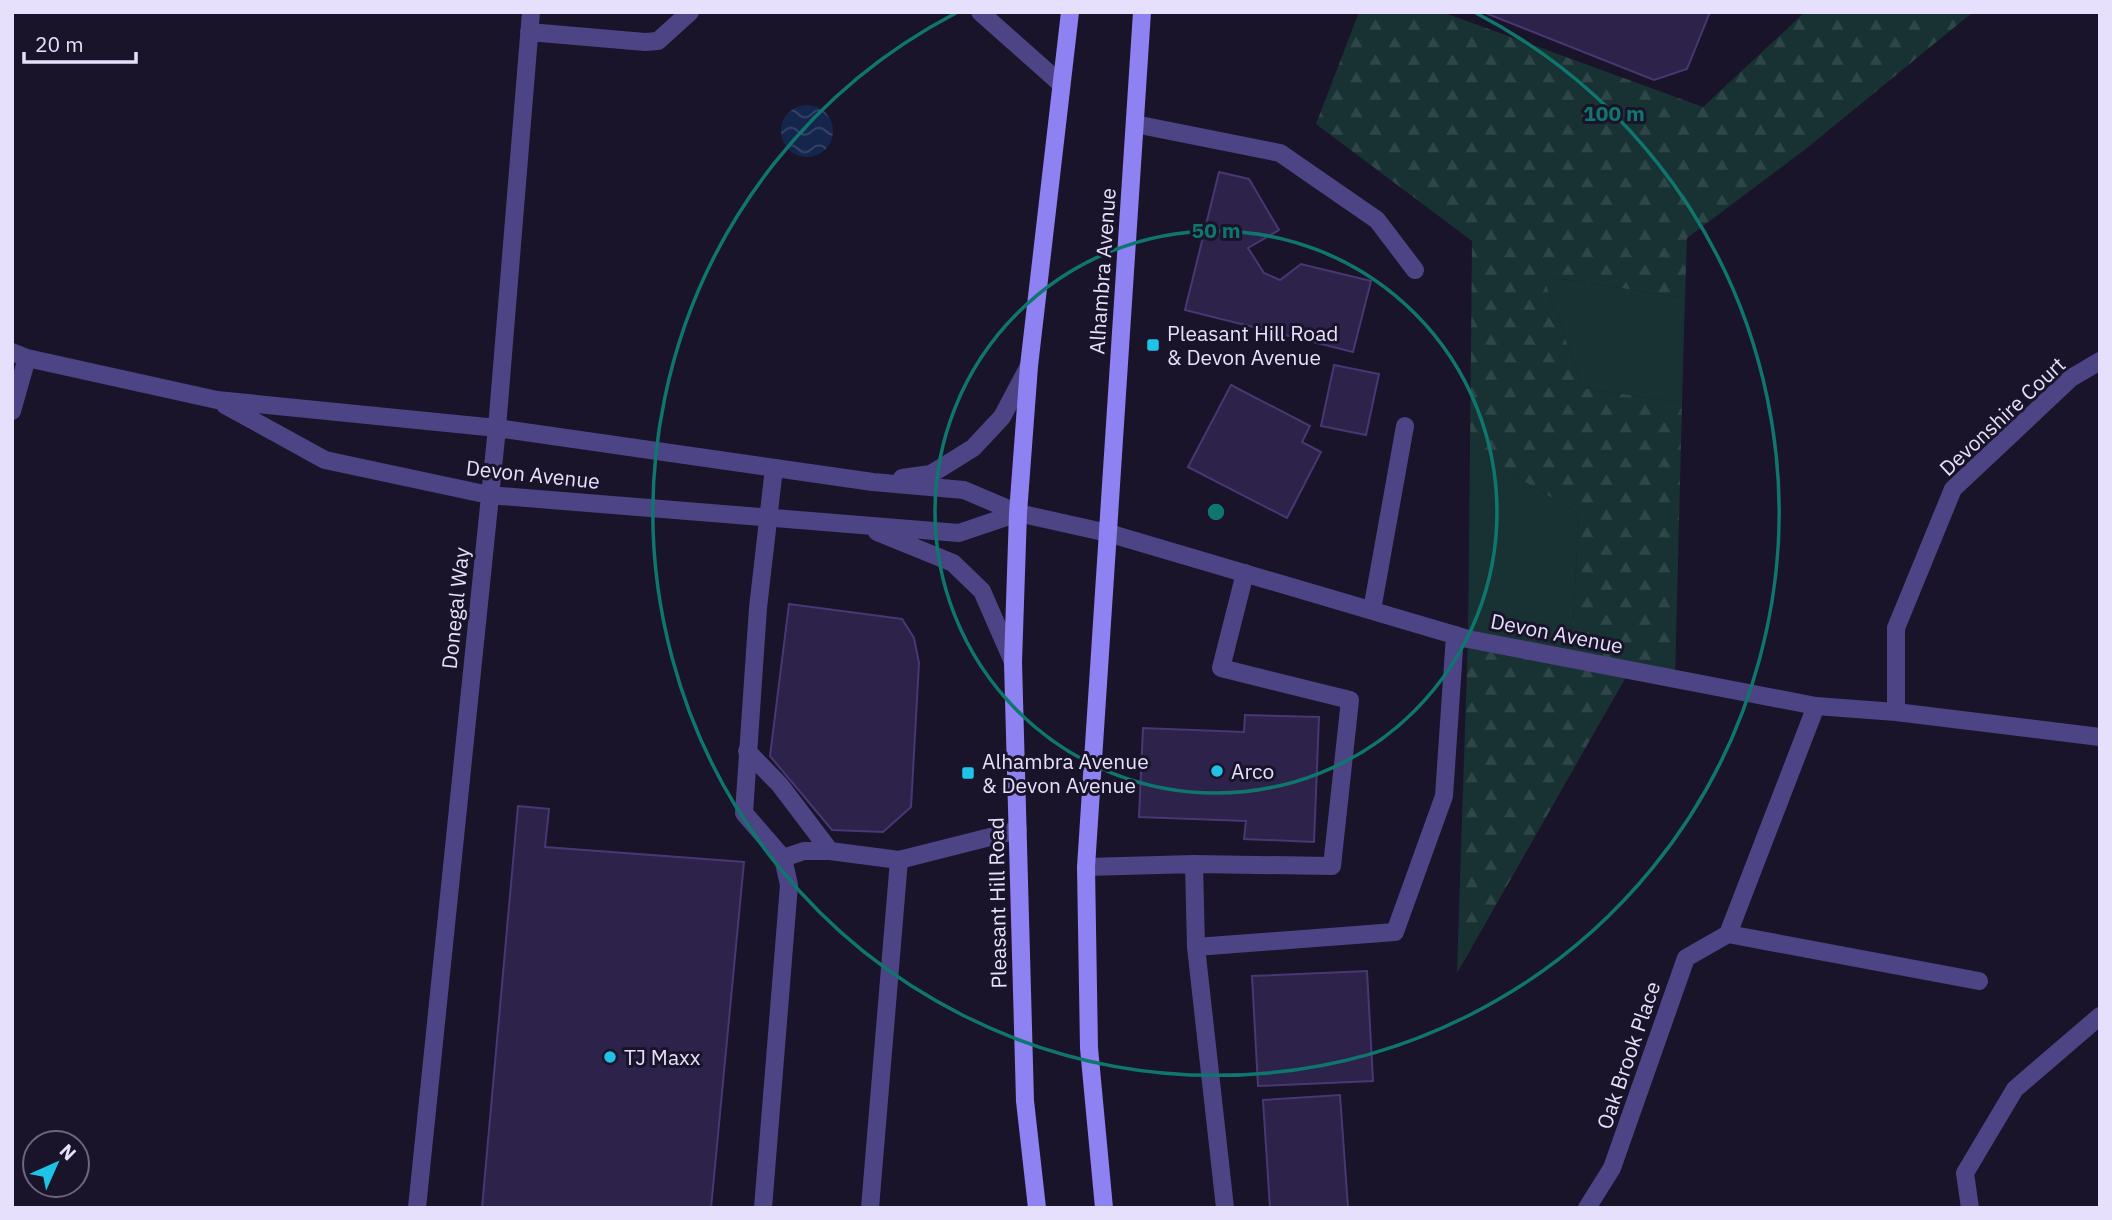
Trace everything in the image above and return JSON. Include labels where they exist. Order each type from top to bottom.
[{"type":"main road","points":[[1018,513],[1029,366],[1070,12]]},
{"type":"main road","name":"Alhambra Avenue","points":[[1108,533],[1142,12]]},
{"type":"main road","name":"Pleasant Hill Road","points":[[1018,513],[1013,662],[1025,1101],[1037,1208]]},
{"type":"main road","points":[[1104,1208],[1089,1048],[1086,867],[1108,533]]},
{"type":"street","name":"Donegal Way","points":[[417,1208],[497,428],[531,12]]},
{"type":"street","points":[[529,32],[658,41],[690,12]]},
{"type":"street","points":[[980,12],[1061,84]]},
{"type":"street","points":[[1135,124],[1280,153],[1377,220],[1415,270]]},
{"type":"street","points":[[12,411],[20,355]]},
{"type":"street","name":"Devon Avenue","points":[[20,355],[217,400],[497,428],[873,482],[964,490],[1018,513],[1108,533],[1455,635],[1816,706],[1896,712],[2100,737]]},
{"type":"street","name":"Devonshire Court","points":[[1896,712],[1896,628],[1953,489],[2071,378],[2100,361]]},
{"type":"street","name":"Devon Avenue","points":[[873,482],[930,474],[973,447],[1002,417],[1029,366]]},
{"type":"street","name":"Devon Avenue","points":[[217,400],[325,460],[489,495],[959,533],[1018,513]]},
{"type":"street","points":[[1372,610],[1405,426]]},
{"type":"street","points":[[763,1208],[789,885],[783,858],[744,813],[747,751],[774,468]]},
{"type":"street","name":"Devon Avenue","points":[[861,525],[953,563],[982,591],[1013,662]]},
{"type":"street","points":[[1086,867],[1194,864],[1332,866],[1350,701],[1221,668],[1245,573]]},
{"type":"street","points":[[1196,947],[1395,932],[1444,796],[1455,635]]},
{"type":"street","points":[[1816,706],[1728,934],[1979,981]]},
{"type":"street","points":[[747,751],[780,785],[830,851]]},
{"type":"street","points":[[783,858],[804,851],[830,851],[899,860],[1018,830]]},
{"type":"street","points":[[870,1208],[899,860]]},
{"type":"street","points":[[1194,864],[1196,947],[1225,1208]]},
{"type":"street","name":"Oak Brook Place","points":[[1587,1208],[1612,1168],[1686,958],[1728,934]]},
{"type":"street","points":[[1970,1208],[1965,1173],[2015,1089],[2100,1016]]},
{"type":"green space","points":[[1359,12],[1442,12],[1703,107],[1805,12],[1973,12],[1807,148],[1687,238],[1685,298],[1543,276],[1583,388],[1682,403],[1675,679],[1630,670],[1457,973],[1468,639],[1571,658],[1579,514],[1470,449],[1472,241],[1316,124]]},
{"type":"green space","points":[[1543,276],[1685,298],[1682,403],[1583,388]]},
{"type":"green space","points":[[1470,449],[1579,514],[1571,659],[1468,639]]},
{"type":"water","points":[[807,105],[826,112],[833,131],[826,150],[807,157],[788,150],[781,131],[788,112]]},
{"type":"building","points":[[1483,12],[1710,12],[1687,69],[1654,80]]},
{"type":"building","points":[[1219,172],[1249,179],[1279,230],[1248,248],[1264,273],[1280,280],[1301,264],[1371,281],[1353,352],[1185,310]]},
{"type":"building","points":[[1334,365],[1379,374],[1366,435],[1321,426]]},
{"type":"building","points":[[1231,385],[1310,426],[1302,442],[1321,452],[1287,518],[1188,467]]},
{"type":"building","points":[[789,604],[902,619],[914,638],[919,663],[911,807],[883,832],[832,830],[770,756]]},
{"type":"building","points":[[1245,715],[1319,717],[1314,842],[1244,839],[1246,821],[1139,817],[1143,728],[1244,732]]},
{"type":"building","name":"TJ Maxx","points":[[518,806],[549,809],[545,847],[744,862],[711,1208],[482,1208]]},
{"type":"building","points":[[1367,971],[1373,1081],[1258,1086],[1252,976]]},
{"type":"building","points":[[1340,1095],[1348,1208],[1270,1208],[1263,1100]]},
{"type":"place","name":"Pleasant Hill Road & Devon Avenue","points":[[1153,345]]},
{"type":"place","name":"Arco","points":[[1217,771]]},
{"type":"place","name":"Alhambra Avenue & Devon Avenue","points":[[968,773]]},
{"type":"place","name":"TJ Maxx","points":[[610,1057]]}]
